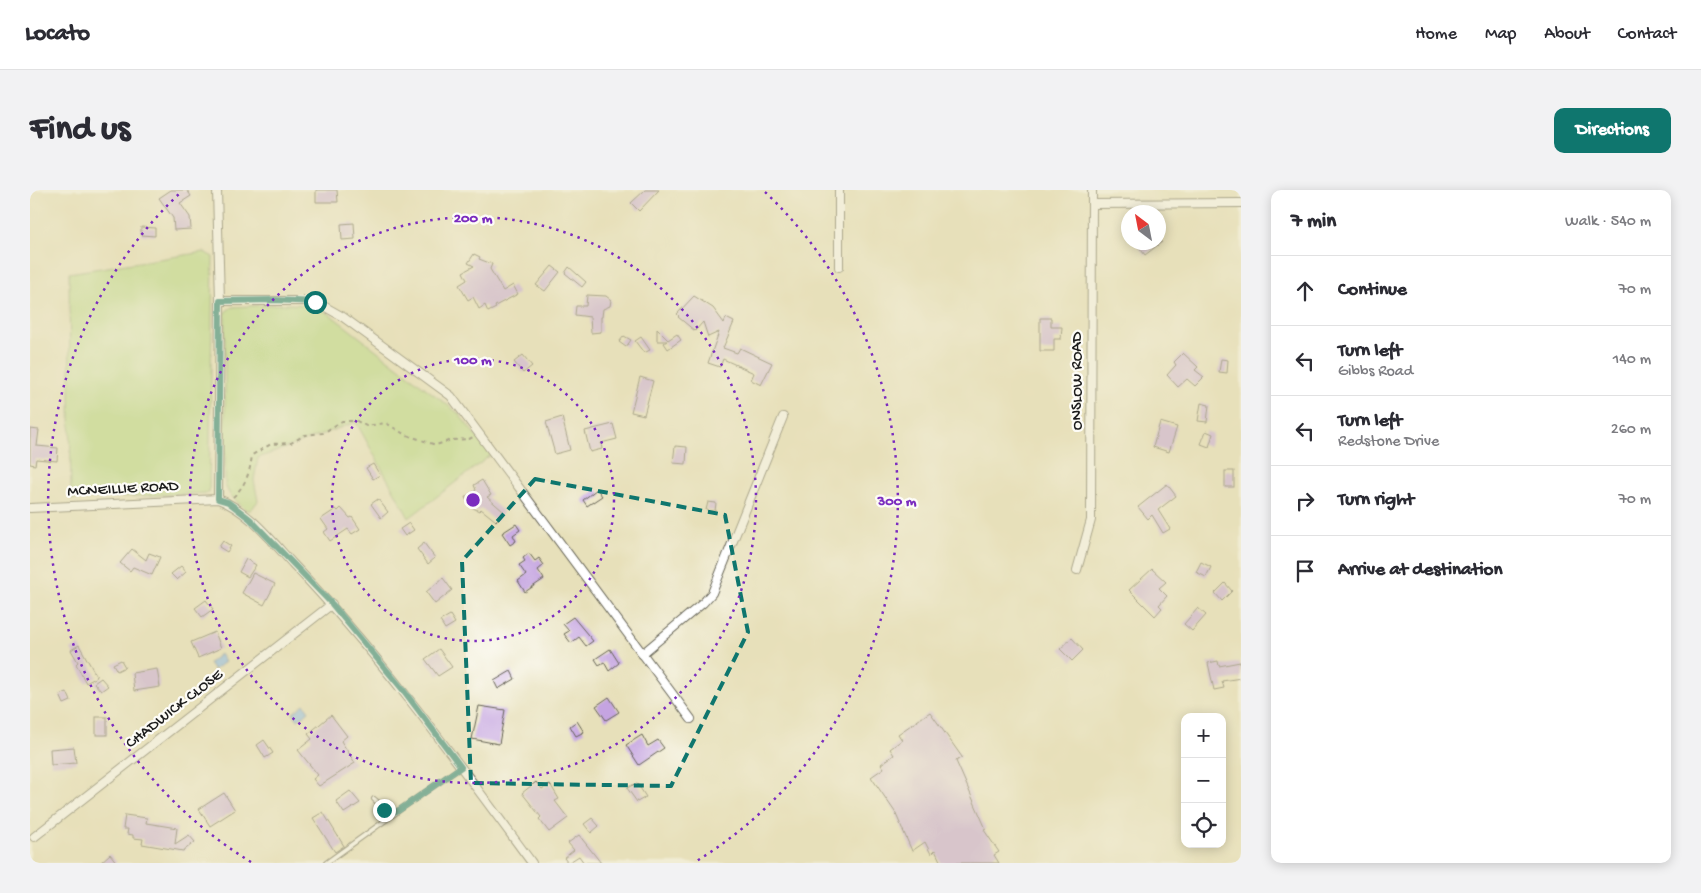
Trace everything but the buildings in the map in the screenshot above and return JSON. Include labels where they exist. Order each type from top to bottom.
[{"type":"street","points":[[217,190],[220,301],[218,499]]},
{"type":"street","points":[[839,190],[839,267]]},
{"type":"street","name":"ONSLOW ROAD","points":[[1077,570],[1091,520],[1092,190]]},
{"type":"street","points":[[1092,204],[1241,203]]},
{"type":"street","points":[[220,301],[310,301],[329,309],[451,396],[691,719]]},
{"type":"street","points":[[642,654],[703,604],[712,592],[783,417]]},
{"type":"street","name":"MCNEILLIE ROAD","points":[[30,508],[218,499],[228,502]]},
{"type":"street","points":[[228,502],[262,532],[332,604],[404,691],[532,863]]},
{"type":"street","name":"CHADWICK CLOSE","points":[[34,837],[332,604]]},
{"type":"lane","points":[[326,863],[461,767]]},
{"type":"lane","points":[[374,799],[388,812],[398,811]]},
{"type":"path","points":[[228,502],[241,489],[244,480],[250,473],[252,455],[271,444],[291,443],[305,435],[323,433],[342,421],[357,421],[366,426],[386,424],[404,434],[436,445],[452,440],[469,439],[479,434]]},
{"type":"highlighted area","points":[[535,479],[725,515],[748,632],[671,786],[471,783],[462,561]]},
{"type":"green space","points":[[204,252],[213,257],[209,493],[71,499],[69,273]]},
{"type":"green space","points":[[285,304],[311,305],[328,313],[458,413],[491,455],[409,518],[356,422],[258,458],[254,480],[258,501],[251,510],[246,510],[230,495],[225,485],[225,312],[232,307]]},
{"type":"water","points":[[220,654],[225,662],[214,670],[209,663]]},
{"type":"water","points":[[304,704],[309,711],[298,720],[293,713]]},
{"type":"route","points":[[315,302],[274,300],[220,301],[218,499],[228,502],[250,519],[332,604],[404,691],[461,767],[398,811],[388,812],[384,810]]}]
